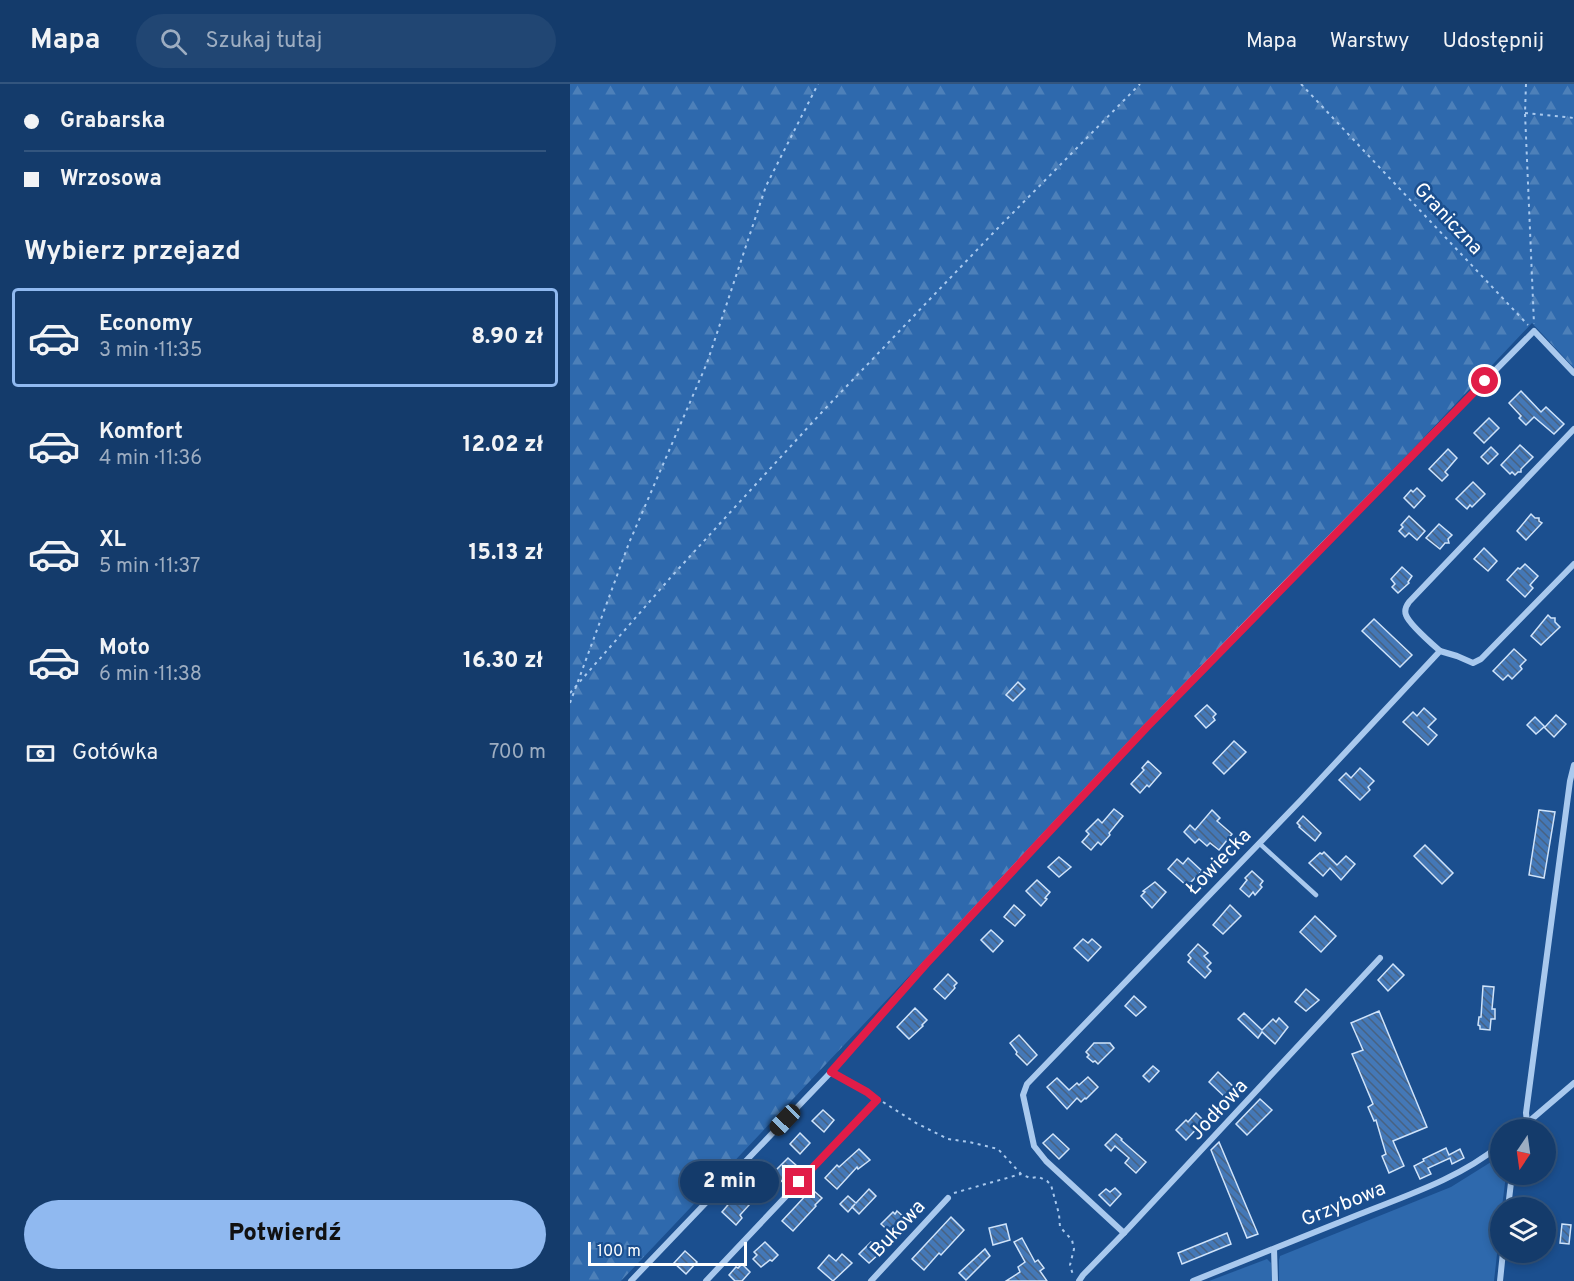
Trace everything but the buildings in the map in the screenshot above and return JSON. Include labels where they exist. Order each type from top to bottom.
[{"type":"street","points":[[631,1281],[831,1072],[933,956],[1146,728],[1534,331],[1574,373]]},
{"type":"street","points":[[1574,429],[1405,608],[1405,614],[1408,621],[1440,651],[1473,663],[1481,658],[1574,564]]},
{"type":"street","name":"Łowiecka","points":[[1124,1233],[1046,1161],[1034,1146],[1023,1095],[1027,1084],[1440,651]]},
{"type":"street","points":[[1527,1119],[1570,781],[1574,765]]},
{"type":"street","name":"Jodłowa","points":[[1077,1281],[1380,958]]},
{"type":"street","points":[[1531,1119],[1574,1083]]},
{"type":"street","points":[[706,1281],[877,1100]]},
{"type":"street","name":"Grzybowa","points":[[1193,1281],[1457,1174],[1490,1152]]},
{"type":"street","name":"Bukowa","points":[[871,1281],[948,1198]]},
{"type":"street","points":[[1274,1249],[1275,1281]]},
{"type":"street","points":[[1500,1281],[1502,1263]]},
{"type":"lane","points":[[1259,843],[1316,895]]},
{"type":"lane","points":[[831,1072],[877,1100]]},
{"type":"path","points":[[570,702],[629,543],[707,363],[766,186],[818,84]]},
{"type":"path","points":[[570,693],[671,577],[822,412],[1140,84]]},
{"type":"path","name":"Graniczna","points":[[1301,84],[1534,331]]},
{"type":"path","points":[[1526,84],[1525,113],[1534,331]]},
{"type":"path","points":[[1525,113],[1574,118]]},
{"type":"path","points":[[877,1100],[948,1139],[998,1149],[1021,1174],[1047,1181],[1051,1185],[1060,1227],[1072,1240],[1074,1249],[1070,1265],[1077,1281]]},
{"type":"path","points":[[948,1198],[949,1195],[1021,1174]]},
{"type":"green space","points":[[570,84],[1574,84],[1574,368],[1532,323],[1137,735],[621,1281],[570,1281]]},
{"type":"green space","points":[[1490,1163],[1490,1185],[1505,1185],[1503,1197],[1490,1197],[1490,1263],[1496,1263],[1494,1281],[1279,1281],[1280,1256],[1451,1187]]},
{"type":"green space","points":[[1267,1259],[1271,1263],[1272,1281],[1209,1281]]},
{"type":"route","points":[[799,1182],[877,1100],[831,1072],[926,964],[1146,728],[1485,381]]}]
